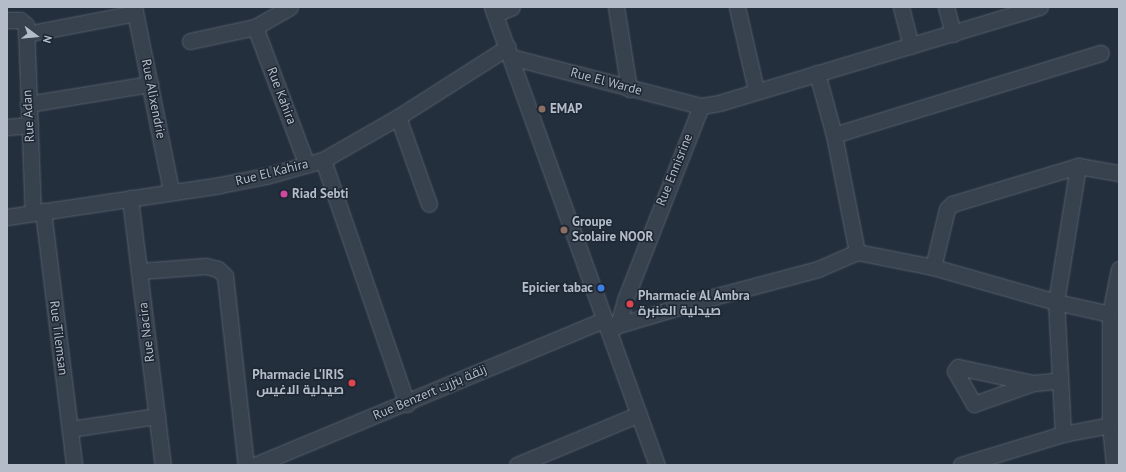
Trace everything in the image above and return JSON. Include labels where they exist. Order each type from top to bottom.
[{"type":"street","points":[[190,40],[255,27],[290,7]]},
{"type":"street","points":[[512,7],[494,10],[611,325],[657,465]]},
{"type":"street","points":[[616,7],[629,89]]},
{"type":"street","points":[[737,7],[756,90]]},
{"type":"street","points":[[901,7],[911,46]]},
{"type":"street","points":[[946,7],[953,34]]},
{"type":"street","points":[[701,106],[953,34],[1040,7]]},
{"type":"street","points":[[7,20],[25,27],[134,10]]},
{"type":"street","name":"Rue Alixendrie","points":[[134,10],[171,191]]},
{"type":"street","name":"Rue Adan","points":[[25,27],[28,104],[38,212]]},
{"type":"street","name":"Rue Kahira","points":[[255,27],[307,165]]},
{"type":"street","name":"Rue El Warde","points":[[510,52],[629,89],[701,106]]},
{"type":"street","name":"Rue El Kahira","points":[[7,217],[171,191],[220,185],[323,160],[510,52]]},
{"type":"street","points":[[834,135],[1101,53]]},
{"type":"street","points":[[817,73],[834,135],[857,252],[934,267],[1056,302],[1110,314]]},
{"type":"street","points":[[28,104],[150,84]]},
{"type":"street","name":"Rue Ennisrine","points":[[611,325],[625,300],[701,106]]},
{"type":"street","points":[[398,117],[430,204]]},
{"type":"street","points":[[7,127],[30,124]]},
{"type":"street","points":[[323,160],[407,404]]},
{"type":"street","points":[[934,267],[947,209],[952,204],[1078,166],[1119,173]]},
{"type":"street","points":[[1063,434],[1058,381],[1056,302],[1078,166]]},
{"type":"street","name":"Rue Nacira","points":[[130,198],[163,465]]},
{"type":"street","name":"Rue Tilemsan","points":[[38,212],[74,465]]},
{"type":"street","name":"Rue Benzert زنقة بنزرت","points":[[255,465],[611,325],[818,269],[857,252]]},
{"type":"street","points":[[140,271],[206,266],[218,269],[225,276],[228,290],[246,465]]},
{"type":"street","points":[[1114,465],[1110,425],[1115,336],[1110,314],[1119,270]]},
{"type":"street","points":[[1033,383],[1058,381]]},
{"type":"street","points":[[518,465],[639,414]]},
{"type":"street","points":[[70,429],[157,416]]},
{"type":"street","points":[[961,465],[978,463],[1063,434],[1110,425]]},
{"type":"place","name":"EMAP","points":[[542,109]]},
{"type":"place","name":"Riad Sebti","points":[[284,194]]},
{"type":"place","name":"Groupe Scolaire NOOR","points":[[564,230]]},
{"type":"place","name":"Epicier tabac","points":[[601,288]]},
{"type":"place","name":"Pharmacie Al Ambra صيدلية العنبرة","points":[[630,304]]},
{"type":"place","name":"Pharmacie L'IRIS صيدلية الاغيس","points":[[352,383]]}]
